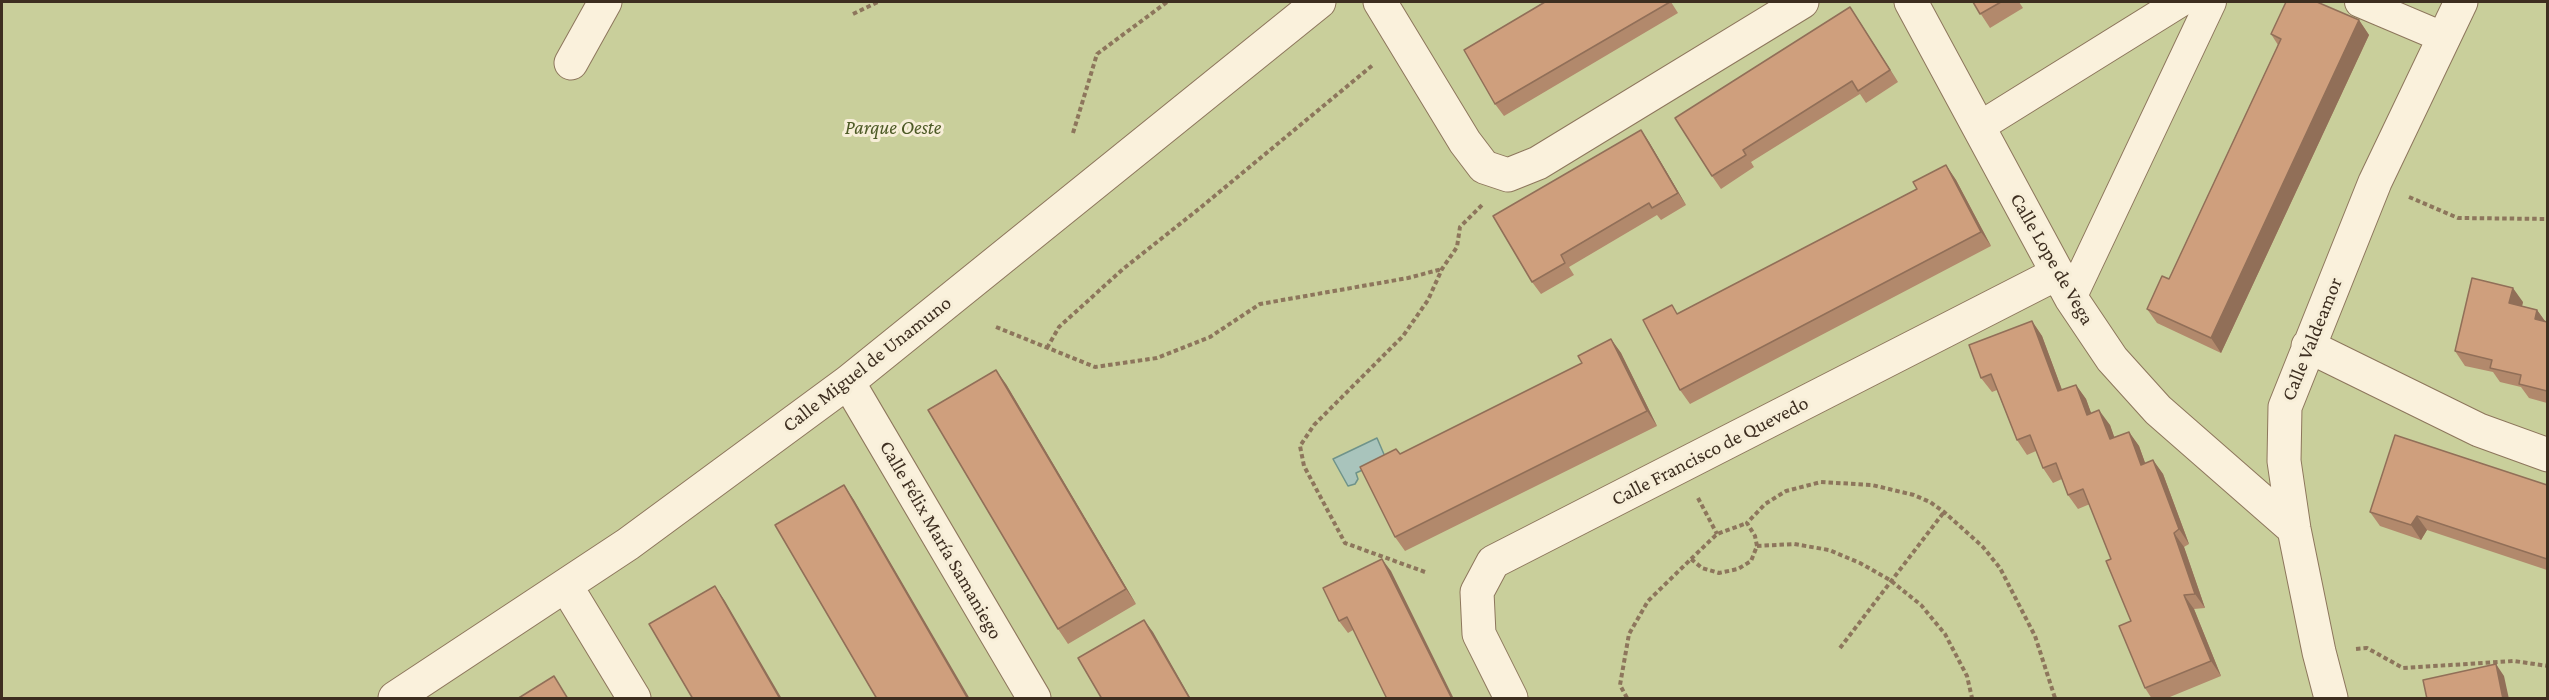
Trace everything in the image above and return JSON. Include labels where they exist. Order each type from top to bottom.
[{"type":"street","points":[[571,63],[605,2]]},
{"type":"street","name":"Calle Miguel de Unamuno","points":[[395,699],[628,544],[848,382],[1319,2]]},
{"type":"street","points":[[1380,2],[1465,142],[1484,167],[1508,175],[1538,163],[1802,2]]},
{"type":"street","name":"Calle Lope de Vega","points":[[1911,2],[2064,286],[2112,359],[2158,410],[2294,529]]},
{"type":"street","points":[[1979,127],[2180,2]]},
{"type":"street","points":[[2064,286],[2211,2]]},
{"type":"street","points":[[2360,2],[2445,38]]},
{"type":"street","name":"Calle Valdeamor","points":[[2331,699],[2294,529],[2284,461],[2284,407],[2375,182],[2461,2]]},
{"type":"street","name":"Calle Francisco de Quevedo","points":[[1511,699],[1479,634],[1477,592],[1493,562],[2064,286]]},
{"type":"street","points":[[2308,346],[2479,430],[2547,455]]},
{"type":"street","name":"Calle Félix María Samaniego","points":[[848,382],[1034,699]]},
{"type":"street","points":[[566,586],[634,699]]},
{"type":"path","points":[[853,14],[878,2]]},
{"type":"path","points":[[1073,133],[1097,54],[1167,2]]},
{"type":"path","points":[[1047,348],[1059,327],[1123,269],[1325,105],[1402,39]]},
{"type":"path","points":[[1425,572],[1345,543],[1304,466],[1300,446],[1314,425],[1403,336],[1428,300],[1442,269],[1457,247],[1461,227],[1508,175]]},
{"type":"path","points":[[2375,182],[2458,218],[2547,219]]},
{"type":"path","points":[[996,327],[1095,367],[1157,358],[1210,337],[1260,304],[1408,278],[1442,269]]},
{"type":"path","points":[[1627,699],[1620,685],[1629,634],[1648,601],[1717,534],[1747,523],[1765,504],[1786,491],[1821,482],[1872,485],[1929,501],[1983,547],[2000,568],[2035,636],[2055,699]]},
{"type":"path","points":[[1840,648],[1944,512]]},
{"type":"path","points":[[1691,559],[1702,568],[1719,573],[1738,569],[1751,561],[1757,546],[1755,536],[1747,523]]},
{"type":"path","points":[[1757,546],[1794,544],[1829,550],[1860,563],[1890,580],[1921,605],[1945,634],[1967,676],[1972,699]]},
{"type":"path","points":[[2319,652],[2367,648],[2403,668],[2514,661],[2547,666]]},
{"type":"green space","name":"Parque Oeste","points":[[2,2],[2547,2],[2547,698],[2,698]]},
{"type":"water","points":[[1377,438],[1386,459],[1356,473],[1358,479],[1355,484],[1348,486],[1333,459]]},
{"type":"building","points":[[1545,2],[1670,2],[1495,104],[1464,50]]},
{"type":"building","points":[[1973,2],[2001,2],[1980,14]]},
{"type":"building","points":[[2286,2],[2317,2],[2359,20],[2211,338],[2147,309],[2162,276],[2169,279],[2281,39],[2271,34]]},
{"type":"building","points":[[1850,7],[1890,70],[1858,91],[1852,81],[1743,150],[1746,155],[1712,176],[1675,118]]},
{"type":"building","points":[[1641,130],[1678,193],[1652,208],[1649,203],[1561,255],[1565,263],[1532,282],[1493,216]]},
{"type":"building","points":[[1946,165],[1981,232],[1680,390],[1643,320],[1672,305],[1677,314],[1917,189],[1913,182]]},
{"type":"building","points":[[2472,278],[2513,288],[2509,303],[2537,310],[2535,319],[2547,322],[2547,391],[2519,384],[2521,375],[2490,368],[2492,360],[2455,351]]},
{"type":"building","points":[[2032,321],[2058,391],[2076,385],[2087,415],[2099,410],[2110,439],[2129,432],[2141,465],[2153,460],[2179,529],[2174,533],[2195,594],[2184,595],[2211,661],[2145,688],[2119,626],[2131,621],[2106,561],[2111,559],[2083,489],[2068,495],[2056,463],[2043,468],[2030,435],[2017,440],[1991,374],[1981,378],[1969,345]]},
{"type":"building","points":[[1611,339],[1647,411],[1395,537],[1360,467],[1396,449],[1400,454],[1582,363],[1578,356]]},
{"type":"building","points":[[996,370],[1126,589],[1058,629],[928,410]]},
{"type":"building","points":[[2395,435],[2547,485],[2547,559],[2417,516],[2411,525],[2370,512]]},
{"type":"building","points":[[844,485],[968,699],[877,699],[775,525]]},
{"type":"building","points":[[1382,559],[1452,699],[1387,699],[1347,617],[1339,621],[1323,588]]},
{"type":"building","points":[[715,586],[780,699],[693,699],[649,624]]},
{"type":"building","points":[[1144,620],[1190,699],[1102,699],[1078,658]]},
{"type":"building","points":[[2496,664],[2503,699],[2427,699],[2423,680]]},
{"type":"building","points":[[554,676],[568,699],[517,699]]}]
